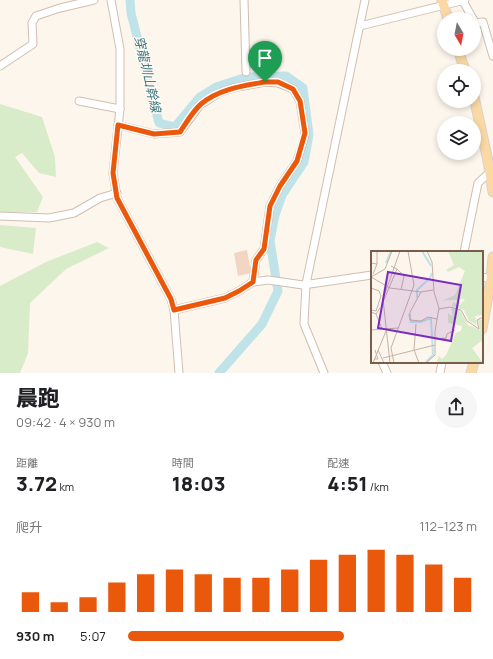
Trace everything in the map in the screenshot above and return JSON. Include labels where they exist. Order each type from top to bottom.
[{"type":"main road","points":[[443,2],[446,12]]},
{"type":"main road","points":[[476,108],[493,192]]},
{"type":"main road","points":[[483,322],[493,257]]},
{"type":"main road","points":[[471,373],[474,363]]},
{"type":"street","points":[[0,66],[33,44],[32,23],[36,16],[60,8],[94,0]]},
{"type":"street","points":[[111,0],[120,49],[120,109],[113,173],[117,198],[171,299],[174,310],[179,373]]},
{"type":"street","points":[[244,0],[246,72]]},
{"type":"street","points":[[324,373],[304,324],[306,284],[365,0]]},
{"type":"street","points":[[360,26],[443,2],[464,0],[470,12]]},
{"type":"street","points":[[481,22],[483,22],[493,56]]},
{"type":"street","points":[[118,125],[154,134],[180,132],[200,105],[219,92],[265,82],[278,82],[293,89],[300,101],[305,133],[304,139],[297,161],[280,186],[270,206],[264,249],[256,260],[253,282]]},
{"type":"street","points":[[79,102],[120,109]]},
{"type":"street","points":[[464,251],[478,183],[490,172]]},
{"type":"street","points":[[0,216],[49,218],[74,213],[100,198],[117,193]]},
{"type":"street","points":[[174,310],[225,298],[253,282],[268,280],[306,284],[371,276]]},
{"type":"street","points":[[382,363],[387,373]]},
{"type":"street","points":[[440,373],[442,363]]},
{"type":"green space","points":[[0,104],[42,117],[55,157],[56,177],[39,173],[22,153],[15,157],[43,197],[37,212],[0,212]]},
{"type":"green space","points":[[0,225],[36,228],[33,254],[0,247]]},
{"type":"green space","points":[[97,242],[109,248],[66,269],[30,303],[28,353],[20,373],[0,373],[0,286],[46,262]]},
{"type":"building","points":[[247,250],[251,273],[238,276],[234,253]]},
{"type":"waterway","name":"穿龍圳山幹線","points":[[130,0],[131,13],[159,123],[175,127],[200,97],[216,87],[247,77],[286,76],[303,88],[309,135],[304,162],[282,195],[275,215],[270,241],[278,291],[262,324],[219,373]]},
{"type":"route","points":[[265,82],[278,82],[293,89],[300,101],[305,133],[297,161],[280,186],[270,206],[264,249],[256,260],[253,282],[225,298],[174,310],[171,299],[117,198],[113,173],[118,125],[154,134],[180,132],[200,105],[219,92],[265,82]]}]
